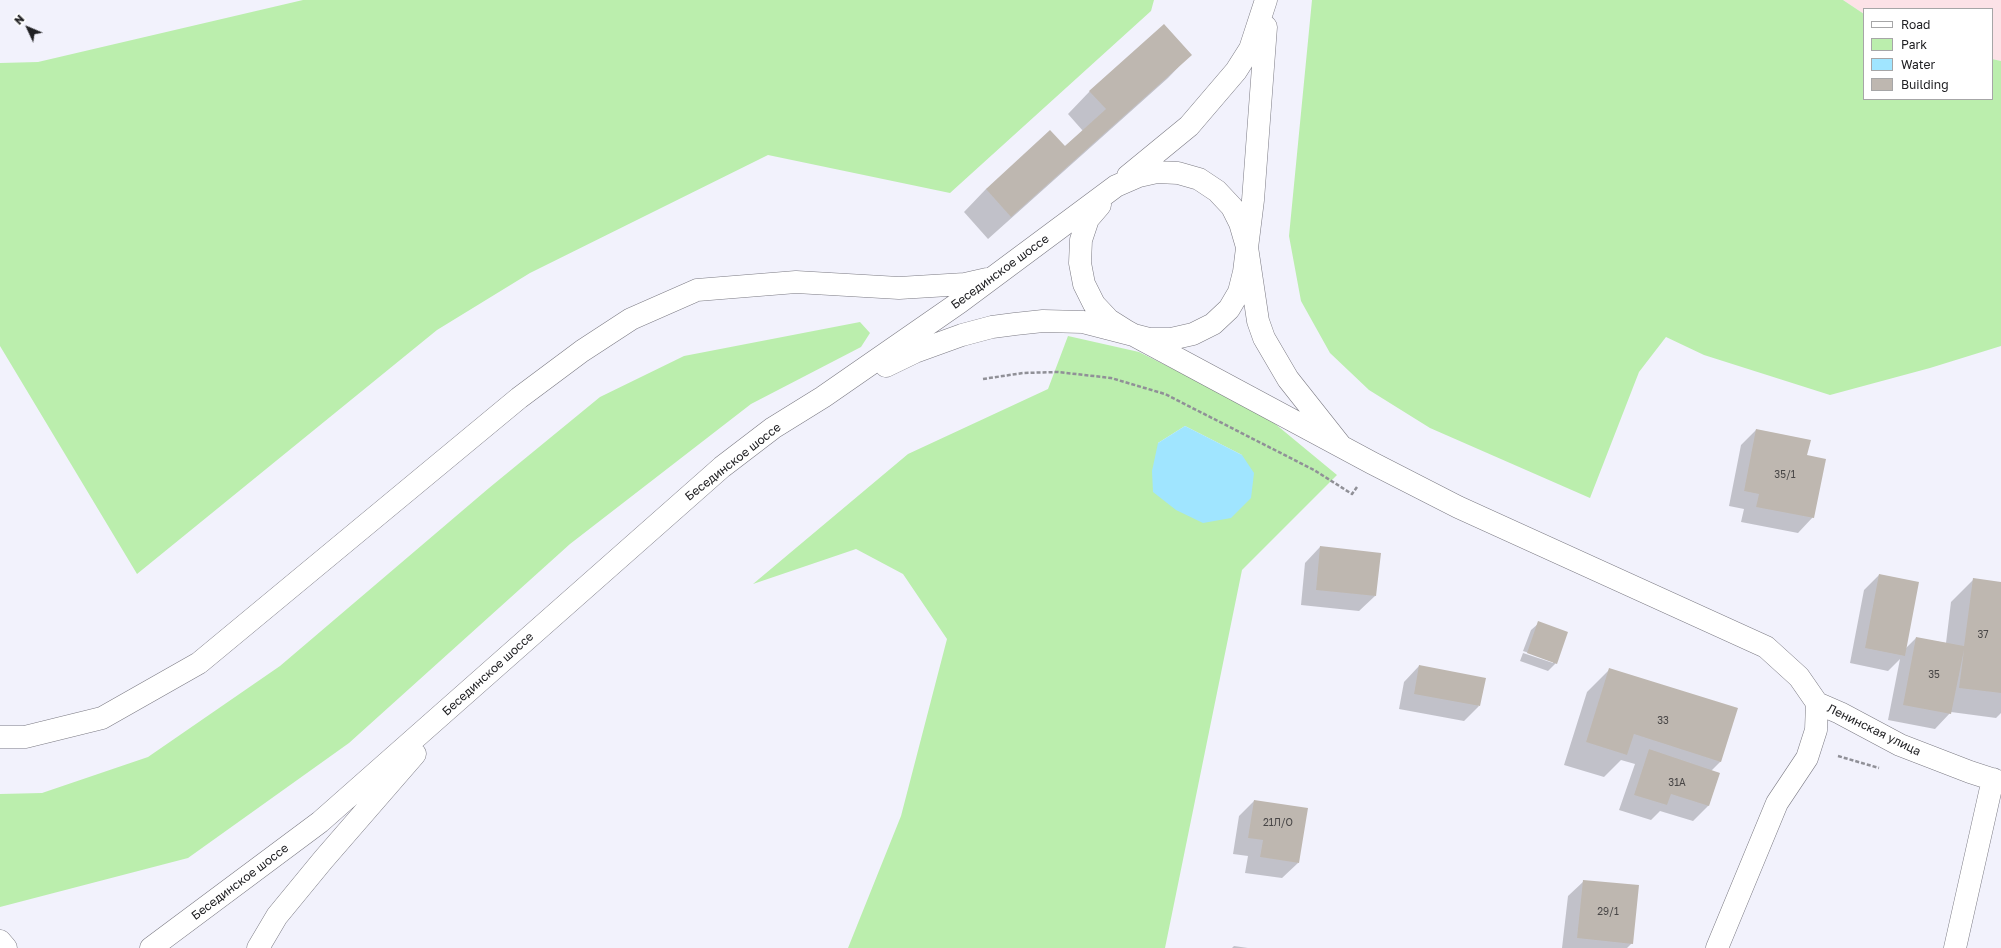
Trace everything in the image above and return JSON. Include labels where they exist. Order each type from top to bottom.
[{"type":"street","points":[[1267,0],[1250,49],[1236,71],[1189,126],[1116,186],[1088,220],[1081,240],[1080,263],[1084,284],[1094,304],[1109,320],[1128,332],[1372,463],[1458,507],[1766,646],[1799,677],[1817,703]]},
{"type":"street","points":[[1128,332],[1149,339],[1171,339],[1193,334],[1212,324],[1229,309],[1239,292],[1253,200],[1267,0]]},
{"type":"street","points":[[1116,186],[1138,176],[1157,172],[1178,173],[1199,179],[1217,191],[1232,207],[1240,223],[1247,247],[1258,321],[1264,338],[1288,379],[1341,446]]},
{"type":"street","name":"Бесединское шоссе","points":[[151,948],[320,822],[470,692],[627,549],[722,467],[773,428],[823,397],[996,276],[1116,186]]},
{"type":"street","points":[[0,737],[25,737],[102,718],[198,663],[519,398],[582,351],[631,319],[697,290],[796,282],[899,288],[965,284],[996,276]]},
{"type":"street","name":"Бесединское шоссе","points":[[823,397],[915,352],[992,327],[1064,320],[1083,322],[1128,332]]},
{"type":"street","points":[[258,948],[277,916],[323,860],[470,692]]},
{"type":"street","name":"Ленинская улица","points":[[1717,948],[1777,803],[1807,758],[1816,730],[1817,703],[1840,713],[1900,745],[1997,780]]},
{"type":"street","points":[[1956,948],[1997,780]]},
{"type":"street","points":[[0,941],[6,948]]},
{"type":"path","points":[[983,379],[1023,373],[1058,372],[1111,378],[1165,394],[1314,470],[1352,494],[1372,463]]},
{"type":"shaded area","points":[[1843,0],[2001,0],[2001,61],[1993,59],[1993,8],[1863,8],[1863,13]]},
{"type":"green space","points":[[303,0],[1154,0],[1151,11],[950,193],[768,155],[530,273],[437,330],[137,574],[0,346],[0,63],[38,62]]},
{"type":"green space","points":[[1312,0],[1843,0],[1863,13],[1863,100],[1993,100],[1993,59],[2001,61],[2001,346],[1930,368],[1830,395],[1704,355],[1666,337],[1639,372],[1590,498],[1430,428],[1369,390],[1330,353],[1301,301],[1289,236]]},
{"type":"green space","points":[[860,322],[870,333],[861,347],[751,404],[570,544],[349,743],[188,858],[0,907],[0,794],[42,793],[148,757],[280,666],[489,488],[600,397],[684,356]]},
{"type":"green space","points":[[1068,336],[1139,352],[1262,413],[1337,475],[1242,570],[1165,948],[848,948],[901,816],[947,639],[903,574],[856,549],[753,584],[908,454],[1048,389]],"holes":[[[1185,426],[1242,455],[1158,443]]]},
{"type":"water","points":[[1185,426],[1242,455],[1254,473],[1251,498],[1231,518],[1203,523],[1176,510],[1153,492],[1152,471],[1158,443]]},
{"type":"building","points":[[1164,24],[1192,55],[1011,217],[986,189],[1050,130],[1065,146],[1106,109],[1089,91]]},
{"type":"building","points":[[1756,429],[1811,440],[1807,455],[1826,459],[1814,518],[1756,507],[1759,494],[1744,491]]},
{"type":"building","points":[[1320,546],[1381,553],[1376,596],[1316,590]]},
{"type":"building","points":[[1879,574],[1919,582],[1905,656],[1865,648]]},
{"type":"building","points":[[1973,578],[2001,582],[2001,693],[1959,688],[1964,650],[1951,714],[1903,705],[1916,637],[1964,646]]},
{"type":"building","points":[[1538,621],[1568,632],[1557,664],[1527,653]]},
{"type":"building","points":[[1419,665],[1486,678],[1480,706],[1414,694]]},
{"type":"building","points":[[1609,668],[1738,708],[1721,762],[1634,734],[1627,755],[1586,742]]},
{"type":"building","points":[[1649,749],[1720,773],[1709,806],[1671,794],[1667,805],[1634,795]]},
{"type":"building","points":[[1254,800],[1308,808],[1299,863],[1260,857],[1263,840],[1248,838]]},
{"type":"building","points":[[1583,880],[1639,885],[1633,944],[1577,938]]}]
